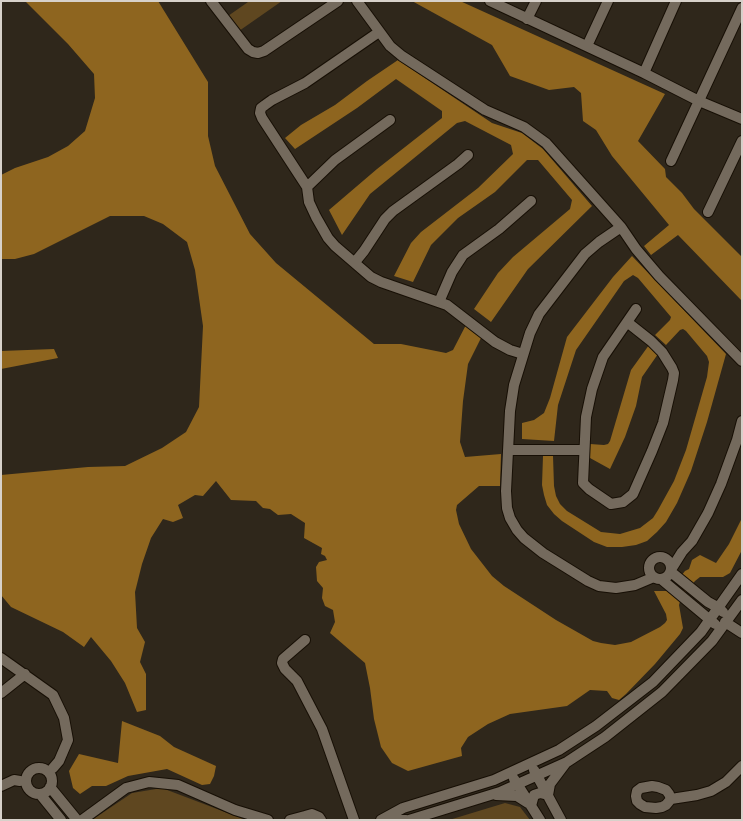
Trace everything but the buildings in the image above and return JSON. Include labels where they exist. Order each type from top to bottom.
[{"type":"street","points":[[211,1],[248,49],[252,52],[258,53],[264,51],[338,1]]},
{"type":"street","points":[[357,1],[390,46],[415,65],[485,110],[518,124],[534,134],[553,151],[621,227],[636,249],[659,276],[742,361]]},
{"type":"street","points":[[490,1],[644,73],[699,101],[742,119]]},
{"type":"street","points":[[527,19],[536,1]]},
{"type":"street","points":[[587,46],[608,1]]},
{"type":"street","points":[[644,73],[676,1]]},
{"type":"street","points":[[671,161],[742,8]]},
{"type":"street","points":[[379,32],[304,83],[272,100],[261,108],[260,113],[262,118],[307,187],[309,202],[328,238],[335,246],[355,262],[364,272],[381,282],[447,305],[462,315],[483,334],[510,350],[523,354]]},
{"type":"street","points":[[307,187],[335,160],[390,120]]},
{"type":"street","points":[[708,212],[742,141]]},
{"type":"street","points":[[355,262],[385,219],[393,211],[458,164],[468,155]]},
{"type":"street","points":[[439,302],[452,272],[463,255],[499,229],[531,201]]},
{"type":"street","points":[[621,227],[599,242],[585,254],[539,314],[530,333],[514,384],[510,411],[506,492],[507,508],[510,518],[517,530],[524,538],[543,553],[588,581],[599,586],[616,588],[635,585],[668,576],[673,572],[682,552],[692,541],[711,505],[726,469],[742,421]]},
{"type":"street","points":[[627,322],[662,352],[672,368],[674,380],[663,422],[652,451],[632,494],[623,502],[611,504],[585,486],[583,477],[586,417],[592,389],[603,356],[636,309]]},
{"type":"street","points":[[508,450],[584,450]]},
{"type":"street","points":[[643,582],[650,563],[655,557],[682,552]]},
{"type":"street","points":[[663,556],[669,560],[673,572],[708,602],[719,608],[725,623]]},
{"type":"street","points":[[649,567],[650,574],[670,587],[699,611],[707,624]]},
{"type":"street","points":[[380,820],[403,808],[494,780],[559,750],[596,726],[653,682],[707,624],[742,574]]},
{"type":"street","points":[[708,602],[726,597]]},
{"type":"street","points":[[409,820],[490,795],[517,784],[566,762],[605,737],[662,692],[712,641],[742,600]]},
{"type":"street","points":[[707,624],[725,623],[742,633]]},
{"type":"street","points":[[305,640],[283,659],[282,663],[298,681],[322,729],[354,820]]},
{"type":"street","points":[[1,658],[53,695],[64,718],[68,740],[44,793],[40,794]]},
{"type":"street","points":[[1,693],[25,674]]},
{"type":"street","points":[[548,795],[550,784],[566,762]]},
{"type":"street","points":[[530,764],[561,820]]},
{"type":"street","points":[[671,799],[697,796],[711,792],[726,782],[742,766]]},
{"type":"street","points":[[25,781],[34,769],[42,769],[51,778],[77,820]]},
{"type":"street","points":[[510,772],[540,820]]},
{"type":"street","points":[[1,786],[14,780],[25,781]]},
{"type":"street","points":[[25,781],[31,792],[40,794],[61,820]]},
{"type":"street","points":[[82,820],[126,788],[149,782],[178,784],[235,810],[268,820]]},
{"type":"street","points":[[531,806],[534,795],[540,793],[548,795]]},
{"type":"street","points":[[490,795],[517,796],[531,806]]},
{"type":"street","points":[[290,820],[304,818],[312,814],[320,819],[329,820]]},
{"type":"street","points":[[380,820],[406,820]]},
{"type":"shaded area","points":[[25,1],[158,1],[208,82],[208,136],[215,166],[250,234],[276,263],[374,344],[401,344],[446,353],[453,350],[468,321],[483,334],[468,364],[460,442],[465,457],[501,454],[500,486],[479,486],[457,505],[456,510],[459,524],[471,549],[492,576],[504,586],[556,620],[593,641],[615,645],[631,642],[660,627],[667,620],[666,614],[654,591],[669,591],[685,571],[689,569],[692,560],[700,555],[716,563],[729,544],[742,518],[742,550],[730,573],[723,577],[700,577],[695,581],[681,598],[679,605],[683,628],[680,634],[655,664],[626,694],[619,700],[612,698],[607,691],[590,690],[567,706],[510,714],[488,724],[468,737],[461,748],[462,756],[408,771],[392,763],[381,747],[374,719],[365,663],[330,633],[335,622],[333,610],[325,606],[322,598],[323,588],[317,581],[316,567],[319,562],[327,560],[325,556],[321,554],[322,548],[304,538],[305,523],[291,514],[278,515],[270,509],[263,508],[256,501],[231,500],[216,481],[203,496],[195,495],[178,505],[183,518],[173,522],[163,519],[151,538],[142,564],[135,592],[137,628],[145,642],[140,662],[146,674],[146,710],[137,712],[125,683],[111,661],[91,637],[84,647],[63,632],[11,607],[1,595],[1,475],[88,467],[125,466],[162,448],[186,432],[199,407],[203,326],[195,270],[187,242],[163,224],[144,216],[110,216],[34,254],[15,259],[1,259],[1,175],[15,168],[48,157],[68,146],[85,131],[95,98],[94,74],[68,44]]},
{"type":"shaded area","points":[[247,1],[282,1],[239,31],[228,16],[248,2]]},
{"type":"shaded area","points":[[412,1],[460,1],[665,94],[638,141],[665,169],[666,177],[682,193],[694,209],[742,257],[742,301],[678,235],[651,255],[644,246],[669,225],[612,156],[596,130],[583,121],[581,93],[574,87],[549,90],[510,76],[492,45]]},
{"type":"shaded area","points":[[398,60],[492,123],[522,133],[543,149],[592,206],[528,269],[491,322],[474,309],[498,273],[513,257],[570,209],[572,200],[538,160],[527,160],[495,192],[458,218],[431,245],[413,282],[394,276],[411,243],[421,232],[478,188],[513,154],[511,145],[465,121],[457,123],[370,194],[342,235],[329,210],[377,169],[442,118],[442,111],[396,79],[357,108],[295,149],[285,138],[301,125],[335,105]]},
{"type":"shaded area","points":[[632,256],[726,354],[707,422],[691,471],[677,503],[666,522],[647,541],[636,545],[607,547],[594,542],[562,521],[547,505],[542,485],[543,456],[553,456],[554,486],[556,496],[560,504],[567,511],[601,532],[620,534],[640,528],[653,518],[674,481],[686,450],[707,377],[709,362],[707,356],[683,329],[680,330],[666,345],[655,335],[670,320],[671,317],[638,278],[633,275],[624,281],[576,350],[558,405],[554,441],[522,439],[522,423],[534,420],[544,413],[550,398],[567,337],[613,277]]},
{"type":"shaded area","points":[[649,345],[658,354],[642,377],[636,406],[625,437],[610,469],[590,458],[590,444],[604,445],[608,444],[610,441],[631,370]]},
{"type":"shaded area","points":[[54,349],[58,358],[1,369],[1,351]]},
{"type":"shaded area","points":[[122,721],[160,736],[174,747],[216,766],[214,776],[210,784],[202,785],[167,769],[128,776],[106,786],[92,786],[80,794],[73,788],[69,771],[79,754],[118,763]]},
{"type":"shaded area","points":[[162,788],[246,820],[92,820],[132,793]]},
{"type":"shaded area","points":[[505,803],[520,807],[530,820],[449,820]]}]
